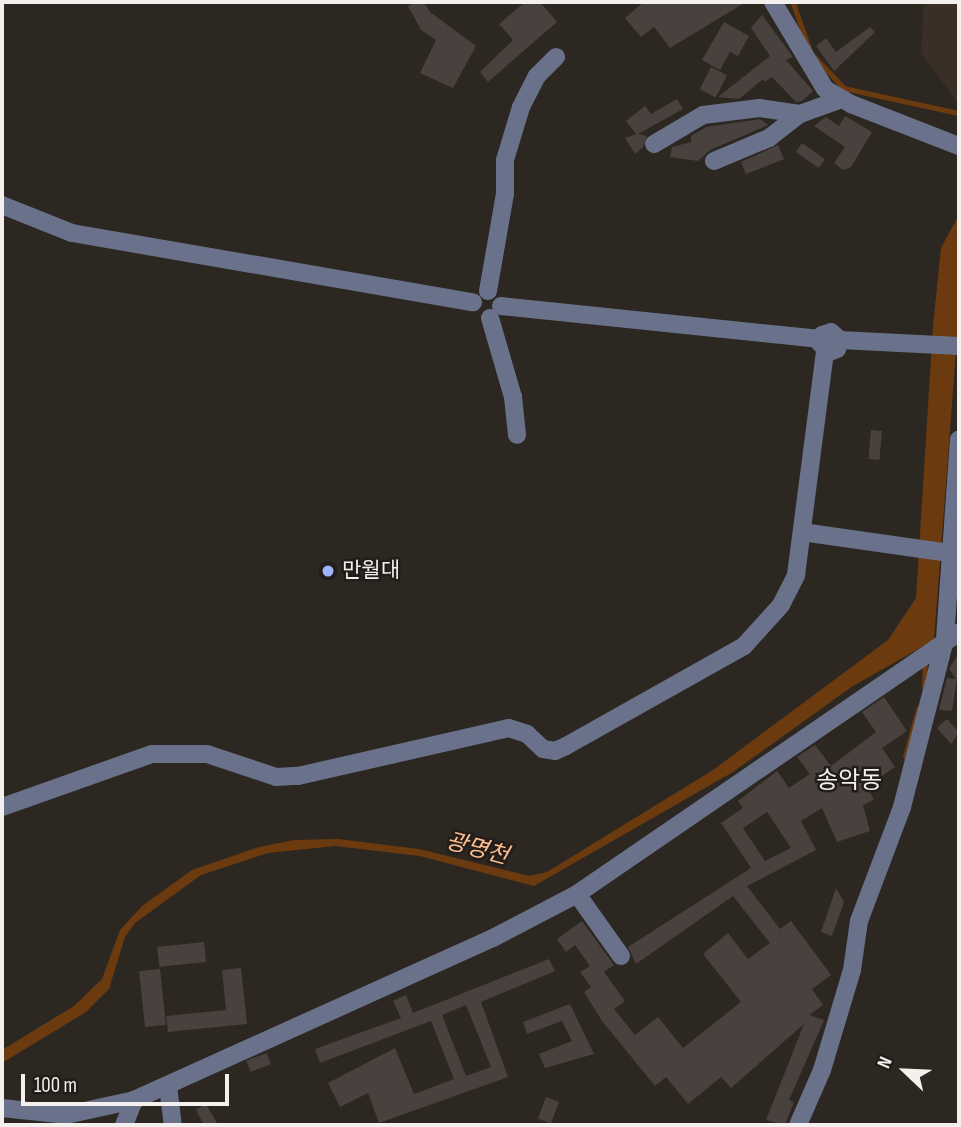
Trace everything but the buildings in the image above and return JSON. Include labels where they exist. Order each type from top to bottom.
[{"type":"street","points":[[773,2],[825,89],[842,99],[959,146]]},
{"type":"street","points":[[488,291],[505,194],[505,160],[520,107],[537,76],[556,57]]},
{"type":"street","points":[[713,161],[769,138],[800,114],[842,99]]},
{"type":"street","points":[[654,144],[703,115],[760,108],[800,114]]},
{"type":"street","points":[[2,205],[72,233],[473,302]]},
{"type":"street","points":[[517,435],[513,397],[496,312],[499,297],[488,291],[477,295],[473,302],[475,311],[496,312],[828,343],[957,345]]},
{"type":"street","points":[[2,807],[152,754],[207,754],[275,777],[298,776],[509,728],[527,734],[543,750],[555,751],[744,646],[781,605],[796,575],[828,343]]},
{"type":"street","points":[[798,1125],[822,1070],[852,970],[859,921],[902,807],[940,643],[946,552],[959,439]]},
{"type":"street","points":[[802,532],[946,552]]},
{"type":"street","points":[[2,1108],[66,1115],[134,1100],[470,949],[577,894],[940,643]]},
{"type":"street","points":[[577,894],[621,956]]},
{"type":"street","points":[[168,1086],[173,1125]]},
{"type":"street","points":[[124,1125],[134,1100]]},
{"type":"shaded area","points":[[924,2],[959,2],[959,105],[921,53]]},
{"type":"shaded area","points":[[959,215],[959,311],[934,640],[853,686],[733,772],[534,886],[420,856],[335,846],[268,853],[201,875],[135,923],[125,937],[109,989],[86,1012],[2,1063],[2,1050],[74,1006],[102,979],[120,930],[142,906],[192,870],[259,847],[294,840],[338,839],[419,849],[529,876],[547,872],[713,770],[888,640],[916,598],[933,326],[941,248]]},
{"type":"waterway","points":[[793,2],[810,50]]},
{"type":"waterway","points":[[815,57],[844,88],[959,113]]},
{"type":"waterway","points":[[924,687],[925,661]]},
{"type":"waterway","points":[[905,757],[918,709]]},
{"type":"place","name":"만월대","points":[[328,571]]},
{"type":"district","name":"송악동","points":[[849,781]]},
{"type":"water label","name":"광명천","points":[[477,849]]}]
